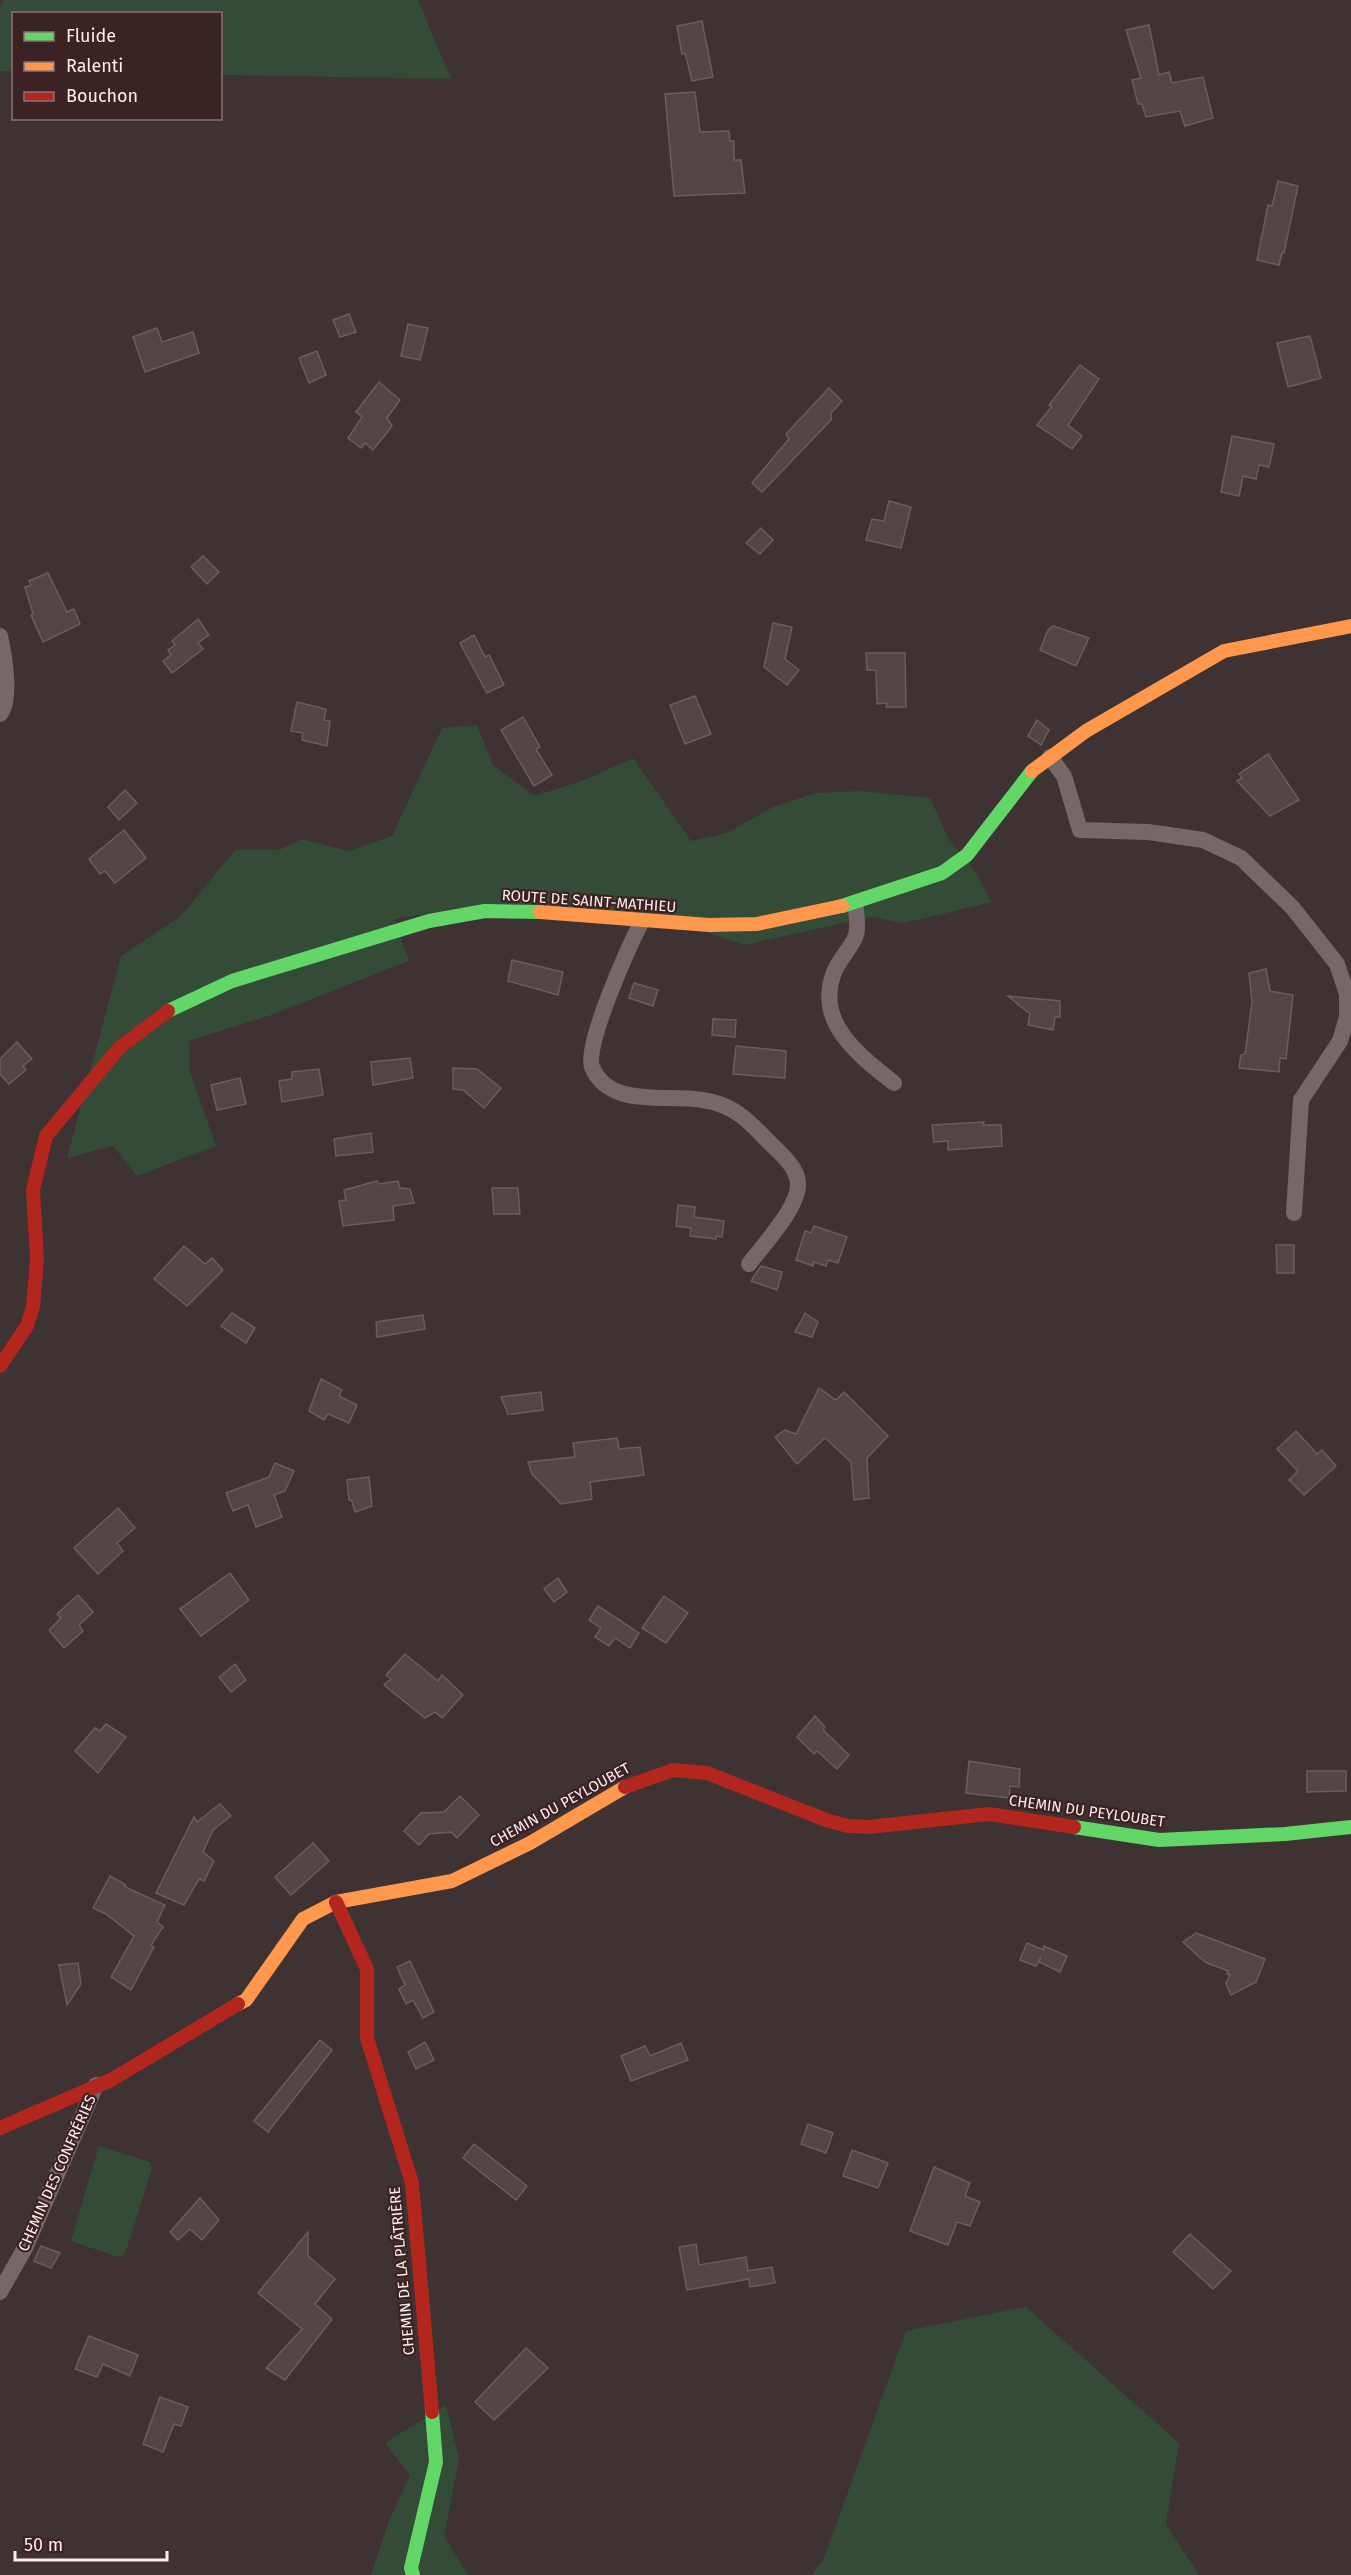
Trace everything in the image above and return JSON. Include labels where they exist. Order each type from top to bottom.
[{"type":"street","name":"ROUTE DE SAINT-MATHIEU","points":[[0,1366],[27,1326],[33,1307],[38,1259],[33,1190],[46,1136],[119,1048],[155,1018],[232,981],[429,921],[485,911],[548,912],[710,926],[758,924],[855,903],[912,885],[942,873],[967,855],[1032,772],[1050,757],[1136,700],[1224,651],[1351,626]]},
{"type":"street","points":[[0,636],[5,659],[5,705],[0,714]]},
{"type":"street","points":[[1050,757],[1064,776],[1080,830],[1148,832],[1203,840],[1241,858],[1292,907],[1337,964],[1347,994],[1347,1017],[1340,1041],[1300,1100],[1294,1213]]},
{"type":"street","points":[[855,903],[857,933],[833,975],[830,998],[835,1025],[853,1049],[894,1083]]},
{"type":"street","points":[[642,921],[620,965],[595,1040],[591,1065],[604,1085],[623,1094],[714,1102],[738,1111],[790,1163],[798,1182],[796,1201],[749,1264]]},
{"type":"street","name":"CHEMIN DU PEYLOUBET","points":[[0,2128],[111,2080],[246,2000],[303,1919],[336,1902],[452,1881],[530,1843],[618,1790],[673,1770],[707,1773],[826,1820],[848,1826],[869,1827],[989,1814],[1159,1840],[1285,1834],[1351,1827]]},
{"type":"street","name":"CHEMIN DE LA PLÂTRIÈRE","points":[[336,1902],[367,1969],[367,2038],[411,2183],[436,2462],[411,2568],[413,2575]]},
{"type":"street","name":"CHEMIN DES CONFRÉRIES","points":[[0,2292],[25,2248],[96,2085]]},
{"type":"green space","points":[[3,0],[418,0],[451,79],[222,75],[222,12],[12,12],[12,71],[0,71],[0,8]]},
{"type":"green space","points":[[477,725],[493,765],[534,796],[582,781],[633,758],[691,841],[727,833],[773,807],[816,793],[862,791],[930,798],[948,838],[973,868],[992,902],[904,923],[871,917],[744,945],[650,913],[461,908],[394,919],[409,961],[271,1015],[189,1041],[190,1072],[216,1146],[137,1176],[113,1146],[67,1158],[121,956],[181,916],[236,849],[279,850],[302,839],[349,851],[392,836],[442,728]]},
{"type":"green space","points":[[99,2146],[150,2162],[152,2168],[125,2254],[118,2257],[71,2241]]},
{"type":"green space","points":[[1026,2307],[1179,2443],[1166,2524],[1199,2575],[811,2575],[823,2561],[906,2331]]},
{"type":"green space","points":[[446,2405],[459,2459],[444,2536],[468,2575],[371,2575],[389,2521],[410,2475],[385,2443]]},
{"type":"building","points":[[702,21],[713,77],[692,81],[685,53],[682,54],[677,26]]},
{"type":"building","points":[[1149,25],[1159,75],[1169,72],[1172,83],[1203,77],[1213,118],[1185,126],[1180,111],[1146,117],[1142,104],[1138,104],[1132,80],[1141,78],[1126,30]]},
{"type":"building","points":[[695,92],[700,132],[729,131],[730,141],[734,141],[734,160],[741,160],[745,193],[674,196],[665,94]]},
{"type":"building","points":[[1278,181],[1298,186],[1284,253],[1282,253],[1279,265],[1257,260],[1268,205],[1272,206]]},
{"type":"building","points":[[349,314],[356,332],[340,337],[333,320]]},
{"type":"building","points":[[408,324],[428,328],[420,360],[401,356]]},
{"type":"building","points":[[157,328],[162,342],[193,332],[199,353],[145,372],[133,337]]},
{"type":"building","points":[[1310,336],[1321,378],[1288,387],[1277,343]]},
{"type":"building","points":[[317,351],[326,375],[309,383],[299,358]]},
{"type":"building","points":[[1080,365],[1099,379],[1068,425],[1082,436],[1072,449],[1037,425],[1052,406],[1049,405]]},
{"type":"building","points":[[379,382],[400,400],[387,418],[392,426],[373,450],[365,443],[361,448],[348,438],[362,417],[356,412]]},
{"type":"building","points":[[829,388],[842,401],[831,413],[831,420],[762,492],[752,483],[789,439],[786,434]]},
{"type":"building","points":[[1232,436],[1274,444],[1269,467],[1259,465],[1256,479],[1243,476],[1239,496],[1221,492]]},
{"type":"building","points":[[889,501],[911,507],[901,548],[866,540],[872,519],[884,521]]},
{"type":"building","points":[[761,528],[773,540],[760,554],[746,543]]},
{"type":"building","points":[[203,556],[219,572],[207,584],[191,567]]},
{"type":"building","points":[[48,573],[67,612],[74,609],[80,624],[43,642],[31,615],[33,614],[25,587],[31,585],[29,581]]},
{"type":"building","points":[[198,619],[209,635],[198,643],[203,649],[172,673],[163,661],[171,655],[168,650],[175,645],[172,641]]},
{"type":"building","points":[[773,623],[792,627],[785,659],[799,670],[787,685],[764,667]]},
{"type":"building","points":[[1053,626],[1089,638],[1076,666],[1040,650],[1048,630]]},
{"type":"building","points":[[474,635],[485,657],[489,655],[504,685],[487,693],[460,643]]},
{"type":"building","points":[[866,653],[905,653],[906,707],[886,707],[887,703],[877,704],[876,670],[867,670]]},
{"type":"building","points":[[695,696],[711,734],[685,744],[670,705]]},
{"type":"building","points":[[297,702],[326,709],[324,720],[330,721],[327,746],[302,740],[303,733],[291,731]]},
{"type":"building","points":[[523,717],[540,747],[536,749],[552,775],[534,786],[501,730]]},
{"type":"building","points":[[1037,720],[1049,730],[1041,745],[1028,736]]},
{"type":"building","points":[[1268,754],[1299,800],[1270,816],[1237,781],[1242,778],[1239,774]]},
{"type":"building","points":[[125,790],[137,803],[119,820],[108,807]]},
{"type":"building","points":[[124,830],[146,858],[115,883],[105,871],[100,874],[89,859]]},
{"type":"building","points":[[512,960],[563,972],[558,995],[508,981]]},
{"type":"building","points":[[1266,969],[1270,991],[1293,995],[1286,1059],[1280,1058],[1279,1072],[1239,1068],[1241,1055],[1245,1054],[1252,1002],[1249,973]]},
{"type":"building","points":[[634,983],[658,990],[653,1006],[629,998]]},
{"type":"building","points":[[1008,996],[1060,1001],[1060,1017],[1055,1017],[1053,1030],[1028,1025],[1030,1014]]},
{"type":"building","points":[[713,1019],[736,1020],[735,1037],[712,1035]]},
{"type":"building","points":[[17,1042],[32,1059],[23,1066],[26,1070],[9,1084],[0,1074],[0,1059]]},
{"type":"building","points":[[736,1046],[786,1051],[785,1078],[733,1074]]},
{"type":"building","points":[[410,1058],[413,1078],[373,1085],[371,1062]]},
{"type":"building","points":[[453,1068],[477,1069],[501,1088],[484,1108],[463,1090],[453,1089]]},
{"type":"building","points":[[319,1069],[323,1095],[282,1102],[279,1081],[292,1079],[292,1072]]},
{"type":"building","points":[[240,1078],[246,1104],[217,1110],[211,1085]]},
{"type":"building","points":[[984,1122],[983,1125],[1001,1125],[1002,1146],[948,1150],[948,1141],[934,1142],[932,1125]]},
{"type":"building","points":[[371,1133],[373,1152],[336,1156],[334,1139]]},
{"type":"building","points":[[377,1181],[378,1184],[398,1181],[400,1188],[410,1189],[414,1203],[393,1206],[394,1220],[343,1226],[339,1201],[346,1200],[344,1190]]},
{"type":"building","points":[[492,1188],[518,1188],[520,1214],[494,1214]]},
{"type":"building","points":[[678,1205],[695,1207],[694,1217],[724,1221],[722,1237],[716,1236],[716,1239],[690,1236],[691,1228],[676,1226]]},
{"type":"building","points":[[814,1226],[847,1237],[838,1263],[828,1260],[826,1266],[814,1262],[813,1266],[796,1260],[805,1231],[811,1233]]},
{"type":"building","points":[[1276,1245],[1294,1245],[1294,1273],[1277,1273]]},
{"type":"building","points":[[184,1246],[205,1264],[212,1258],[223,1270],[187,1306],[154,1279]]},
{"type":"building","points":[[761,1266],[782,1272],[777,1290],[751,1281]]},
{"type":"building","points":[[232,1313],[255,1328],[246,1343],[221,1326]]},
{"type":"building","points":[[805,1313],[818,1322],[812,1337],[795,1332]]},
{"type":"building","points":[[423,1315],[425,1329],[377,1337],[376,1322]]},
{"type":"building","points":[[321,1379],[342,1390],[339,1396],[357,1405],[349,1423],[328,1414],[324,1420],[309,1411]]},
{"type":"building","points":[[819,1388],[836,1400],[844,1392],[888,1436],[867,1458],[869,1498],[854,1500],[851,1462],[825,1438],[797,1464],[775,1437],[785,1430],[796,1434]]},
{"type":"building","points":[[541,1392],[543,1410],[513,1414],[508,1414],[501,1397]]},
{"type":"building","points":[[1296,1431],[1317,1454],[1322,1450],[1336,1466],[1304,1495],[1289,1480],[1298,1471],[1277,1449]]},
{"type":"building","points":[[617,1438],[619,1449],[640,1447],[644,1475],[590,1482],[592,1499],[561,1504],[532,1474],[528,1462],[575,1457],[573,1443]]},
{"type":"building","points":[[275,1463],[294,1471],[285,1491],[274,1495],[282,1517],[256,1527],[248,1505],[233,1511],[226,1493],[269,1477]]},
{"type":"building","points":[[369,1477],[372,1506],[355,1512],[352,1501],[349,1500],[347,1480]]},
{"type":"building","points":[[118,1508],[135,1528],[117,1543],[123,1551],[98,1574],[74,1548]]},
{"type":"building","points":[[230,1573],[249,1600],[201,1636],[180,1609]]},
{"type":"building","points":[[558,1578],[567,1592],[554,1602],[544,1589]]},
{"type":"building","points":[[78,1595],[93,1612],[79,1625],[83,1631],[64,1648],[49,1630],[61,1618],[57,1614]]},
{"type":"building","points":[[664,1596],[688,1613],[666,1643],[642,1628]]},
{"type":"building","points":[[598,1606],[639,1633],[630,1648],[615,1638],[609,1646],[595,1637],[601,1628],[589,1620]]},
{"type":"building","points":[[405,1654],[438,1681],[442,1675],[463,1695],[442,1718],[435,1712],[425,1718],[384,1685],[391,1679],[386,1675]]},
{"type":"building","points":[[235,1664],[246,1680],[231,1692],[219,1677]]},
{"type":"building","points":[[815,1716],[825,1727],[823,1730],[849,1755],[837,1769],[817,1751],[814,1754],[797,1737]]},
{"type":"building","points":[[106,1724],[126,1737],[98,1773],[75,1751],[95,1728],[100,1731]]},
{"type":"building","points":[[969,1761],[1020,1769],[1019,1787],[1010,1786],[1009,1798],[966,1793]]},
{"type":"building","points":[[1307,1771],[1346,1771],[1346,1791],[1307,1792]]},
{"type":"building","points":[[460,1796],[479,1815],[457,1838],[451,1832],[429,1834],[419,1845],[404,1831],[421,1813],[444,1812]]},
{"type":"building","points":[[220,1804],[231,1816],[213,1830],[203,1852],[214,1861],[204,1881],[199,1879],[184,1905],[156,1893],[194,1817],[197,1822]]},
{"type":"building","points":[[313,1843],[329,1861],[291,1895],[275,1877]]},
{"type":"building","points":[[110,1876],[126,1885],[125,1887],[165,1905],[157,1922],[163,1927],[151,1945],[154,1947],[131,1990],[111,1977],[134,1936],[106,1914],[93,1908]]},
{"type":"building","points":[[1196,1933],[1265,1959],[1256,1982],[1231,1995],[1226,1983],[1230,1975],[1227,1974],[1228,1971],[1205,1962],[1183,1942]]},
{"type":"building","points":[[1027,1943],[1043,1950],[1044,1946],[1067,1956],[1060,1972],[1039,1962],[1041,1957],[1036,1966],[1020,1960]]},
{"type":"building","points":[[410,1961],[434,2012],[423,2018],[413,2000],[406,2004],[399,1989],[405,1985],[397,1967]]},
{"type":"building","points":[[78,1963],[81,1984],[67,2005],[59,1965]]},
{"type":"building","points":[[320,2040],[332,2050],[268,2132],[254,2121]]},
{"type":"building","points":[[425,2042],[434,2060],[416,2069],[408,2052]]},
{"type":"building","points":[[681,2043],[688,2060],[631,2081],[621,2056],[645,2046],[650,2056]]},
{"type":"building","points":[[808,2124],[833,2133],[826,2153],[801,2144]]},
{"type":"building","points":[[474,2144],[527,2186],[516,2200],[463,2158]]},
{"type":"building","points":[[852,2150],[888,2163],[878,2188],[843,2176]]},
{"type":"building","points":[[934,2167],[970,2183],[965,2196],[980,2202],[970,2226],[957,2222],[948,2245],[910,2231]]},
{"type":"building","points":[[200,2198],[219,2220],[202,2240],[190,2229],[178,2240],[170,2232]]},
{"type":"building","points":[[308,2232],[308,2256],[335,2279],[315,2304],[332,2319],[285,2380],[266,2368],[302,2329],[258,2293]]},
{"type":"building","points":[[1190,2234],[1231,2271],[1213,2289],[1173,2252]]},
{"type":"building","points":[[696,2244],[699,2265],[746,2257],[748,2271],[772,2267],[775,2283],[750,2287],[749,2279],[687,2290],[679,2247]]},
{"type":"building","points":[[41,2246],[60,2253],[51,2268],[34,2261]]},
{"type":"building","points":[[89,2336],[138,2355],[130,2376],[103,2364],[97,2377],[75,2369]]},
{"type":"building","points":[[526,2348],[548,2368],[494,2420],[475,2402]]},
{"type":"building","points":[[160,2397],[188,2407],[181,2426],[174,2424],[163,2452],[143,2444]]},
{"type":"traffic: fast","points":[[842,906],[942,873],[967,855],[1032,771]]},
{"type":"traffic: fast","points":[[168,1011],[232,981],[429,921],[485,911],[540,912]]},
{"type":"traffic: fast","points":[[1074,1827],[1159,1840],[1285,1834],[1351,1827]]},
{"type":"traffic: fast","points":[[413,2575],[411,2568],[436,2462],[432,2412]]},
{"type":"traffic: slow","points":[[1032,771],[1086,731],[1224,651],[1351,626]]},
{"type":"traffic: slow","points":[[540,912],[709,925],[757,924],[842,906]]},
{"type":"traffic: slow","points":[[238,2004],[246,2000],[303,1919],[336,1902],[452,1881],[530,1843],[625,1787]]},
{"type":"traffic: jam","points":[[0,1366],[27,1326],[33,1307],[37,1259],[33,1190],[46,1136],[119,1048],[168,1011]]},
{"type":"traffic: jam","points":[[625,1787],[673,1770],[707,1773],[826,1820],[848,1826],[869,1827],[989,1814],[1074,1827]]},
{"type":"traffic: jam","points":[[336,1902],[367,1969],[367,2038],[412,2183],[432,2412]]},
{"type":"traffic: jam","points":[[0,2128],[111,2080],[238,2004]]}]
